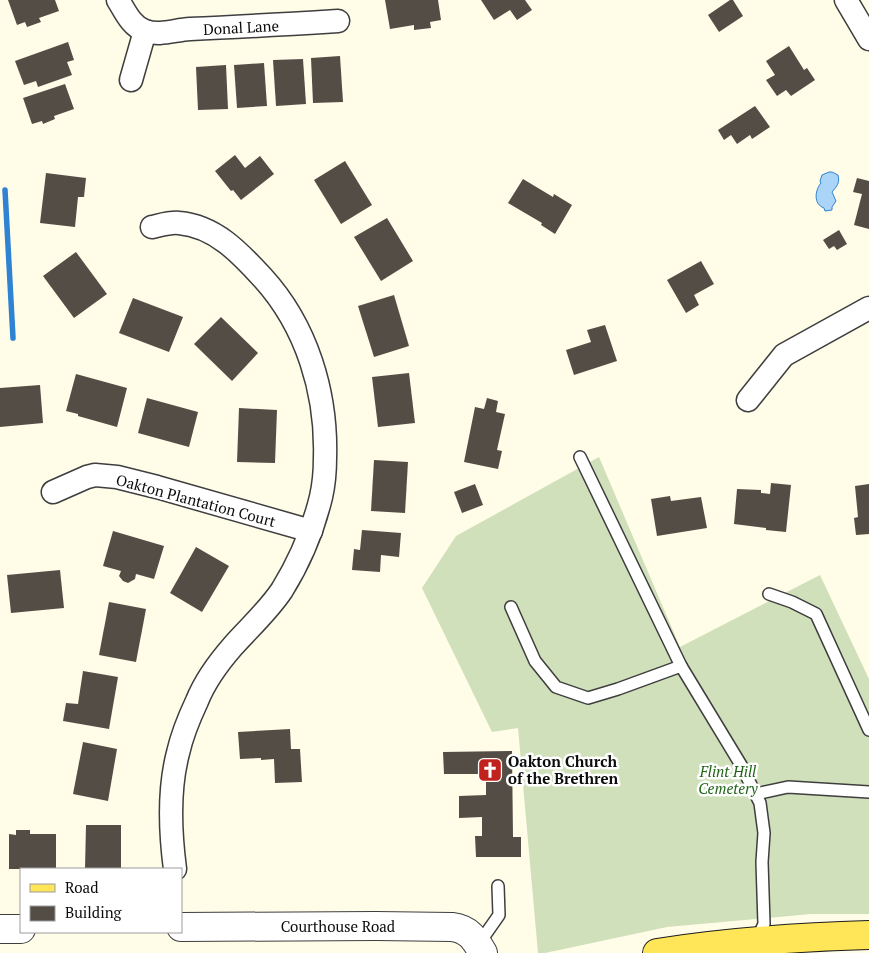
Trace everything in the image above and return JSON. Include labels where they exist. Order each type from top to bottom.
[{"type":"main road","points":[[657,953],[756,941],[869,935]]},
{"type":"street","points":[[118,0],[131,22],[145,31],[131,80]]},
{"type":"street","points":[[846,0],[869,39]]},
{"type":"street","name":"Donal Lane","points":[[145,31],[157,34],[184,30],[338,21]]},
{"type":"street","points":[[152,226],[178,223],[201,228],[216,235],[241,255],[264,279],[298,329],[308,353],[318,382],[324,412],[326,438],[321,496],[306,545],[295,568],[267,611],[232,647],[216,668],[197,700],[183,734],[177,754],[170,813],[175,868]]},
{"type":"street","points":[[748,400],[784,355],[869,308]]},
{"type":"street","name":"Oakton Plantation Court","points":[[52,492],[95,475],[117,477],[311,531]]},
{"type":"street","name":"Courthouse Road","points":[[182,921],[452,927],[460,928],[469,934],[481,949]]},
{"type":"street","points":[[0,929],[20,929]]},
{"type":"lane","points":[[580,457],[681,666],[741,766],[760,803],[764,833],[762,862],[764,924],[756,941]]},
{"type":"lane","points":[[769,594],[792,602],[816,614],[869,730]]},
{"type":"lane","points":[[511,607],[535,660],[556,687],[588,698],[681,666]]},
{"type":"lane","points":[[756,794],[788,787],[869,792]]},
{"type":"lane","points":[[481,949],[499,915],[498,886]]},
{"type":"green space","name":"Flint Hill Cemetery","points":[[599,457],[680,647],[820,575],[869,679],[869,914],[811,914],[667,927],[538,953],[518,728],[492,732],[422,588],[456,536]]},
{"type":"water","points":[[829,172],[838,175],[839,180],[832,192],[836,201],[832,210],[825,211],[818,203],[816,193],[821,183],[822,175]]},
{"type":"building","points":[[8,0],[55,0],[59,11],[39,18],[41,22],[27,27],[25,22],[17,25]]},
{"type":"building","points":[[385,0],[438,0],[441,20],[430,22],[431,28],[414,30],[414,25],[390,29]]},
{"type":"building","points":[[481,0],[525,0],[532,10],[517,20],[510,10],[494,20]]},
{"type":"building","points":[[730,0],[733,0],[743,16],[719,32],[708,15]]},
{"type":"building","points":[[68,42],[74,60],[67,62],[72,75],[38,87],[36,81],[24,85],[15,61]]},
{"type":"building","points":[[789,46],[804,70],[807,68],[815,80],[791,96],[786,90],[777,96],[766,80],[775,75],[766,61]]},
{"type":"building","points":[[340,56],[343,102],[313,103],[311,58]]},
{"type":"building","points":[[303,59],[306,104],[276,106],[273,60]]},
{"type":"building","points":[[264,63],[267,106],[237,108],[234,65]]},
{"type":"building","points":[[226,65],[228,109],[198,110],[196,67]]},
{"type":"building","points":[[65,84],[74,109],[54,116],[55,119],[43,124],[42,121],[32,124],[23,98]]},
{"type":"building","points":[[755,106],[770,127],[752,139],[750,135],[737,144],[731,135],[724,140],[718,130]]},
{"type":"building","points":[[235,155],[245,168],[260,156],[274,174],[241,200],[215,171]]},
{"type":"building","points":[[345,161],[372,205],[341,224],[314,180]]},
{"type":"building","points":[[46,173],[86,178],[84,197],[78,197],[75,227],[40,223]]},
{"type":"building","points":[[857,178],[869,181],[869,229],[854,225],[862,194],[853,192]]},
{"type":"building","points":[[523,179],[553,197],[554,194],[572,205],[555,234],[541,225],[542,223],[508,203]]},
{"type":"building","points":[[387,218],[413,261],[381,281],[354,237]]},
{"type":"building","points":[[839,230],[847,244],[837,250],[834,246],[829,249],[823,240]]},
{"type":"building","points":[[76,252],[107,294],[74,318],[43,276]]},
{"type":"building","points":[[701,261],[714,284],[694,295],[699,305],[686,313],[667,280]]},
{"type":"building","points":[[394,295],[409,346],[374,357],[358,306]]},
{"type":"building","points":[[133,298],[183,317],[169,352],[119,333]]},
{"type":"building","points":[[221,317],[258,353],[232,381],[194,344]]},
{"type":"building","points":[[605,325],[617,361],[574,375],[566,350],[591,342],[587,330]]},
{"type":"building","points":[[409,373],[415,423],[378,427],[372,377]]},
{"type":"building","points":[[76,374],[127,388],[117,427],[66,411]]},
{"type":"building","points":[[40,385],[43,423],[0,427],[0,388]]},
{"type":"building","points":[[147,398],[198,412],[189,447],[138,433]]},
{"type":"building","points":[[487,398],[498,401],[496,412],[505,414],[497,450],[502,451],[498,469],[464,462],[475,407],[484,409]]},
{"type":"building","points":[[239,408],[277,410],[275,463],[237,462]]},
{"type":"building","points":[[374,460],[408,462],[405,513],[371,511]]},
{"type":"building","points":[[771,483],[791,485],[786,532],[734,524],[737,489],[761,490],[761,493],[770,494]]},
{"type":"building","points":[[475,484],[483,505],[462,513],[454,492]]},
{"type":"building","points":[[869,484],[869,534],[856,535],[854,518],[858,517],[855,486]]},
{"type":"building","points":[[670,496],[671,501],[701,497],[707,528],[657,536],[651,499]]},
{"type":"building","points":[[362,530],[401,533],[399,557],[381,555],[380,572],[352,570],[354,549],[360,550]]},
{"type":"building","points":[[113,531],[164,546],[154,579],[136,574],[135,579],[128,583],[119,576],[121,571],[103,566]]},
{"type":"building","points":[[196,547],[229,566],[202,612],[170,593]]},
{"type":"building","points":[[60,570],[64,608],[11,613],[7,575]]},
{"type":"building","points":[[109,602],[146,609],[136,662],[99,655]]},
{"type":"building","points":[[83,671],[118,677],[109,729],[63,721],[66,703],[78,704]]},
{"type":"building","points":[[290,729],[291,749],[300,749],[302,782],[275,783],[274,759],[240,759],[238,732]]},
{"type":"building","points":[[83,742],[117,749],[108,801],[73,794]]},
{"type":"building","points":[[512,751],[513,837],[521,837],[521,857],[476,857],[475,836],[482,836],[482,817],[459,818],[459,796],[486,795],[486,774],[444,774],[443,752]]},
{"type":"building","points":[[86,825],[121,825],[121,868],[85,868]]},
{"type":"building","points":[[16,830],[30,830],[30,834],[56,834],[56,868],[9,869],[9,834],[16,835]]},
{"type":"waterway","points":[[5,190],[13,338]]},
{"type":"place","name":"Oakton Church of the Brethren","points":[[490,770]]}]
